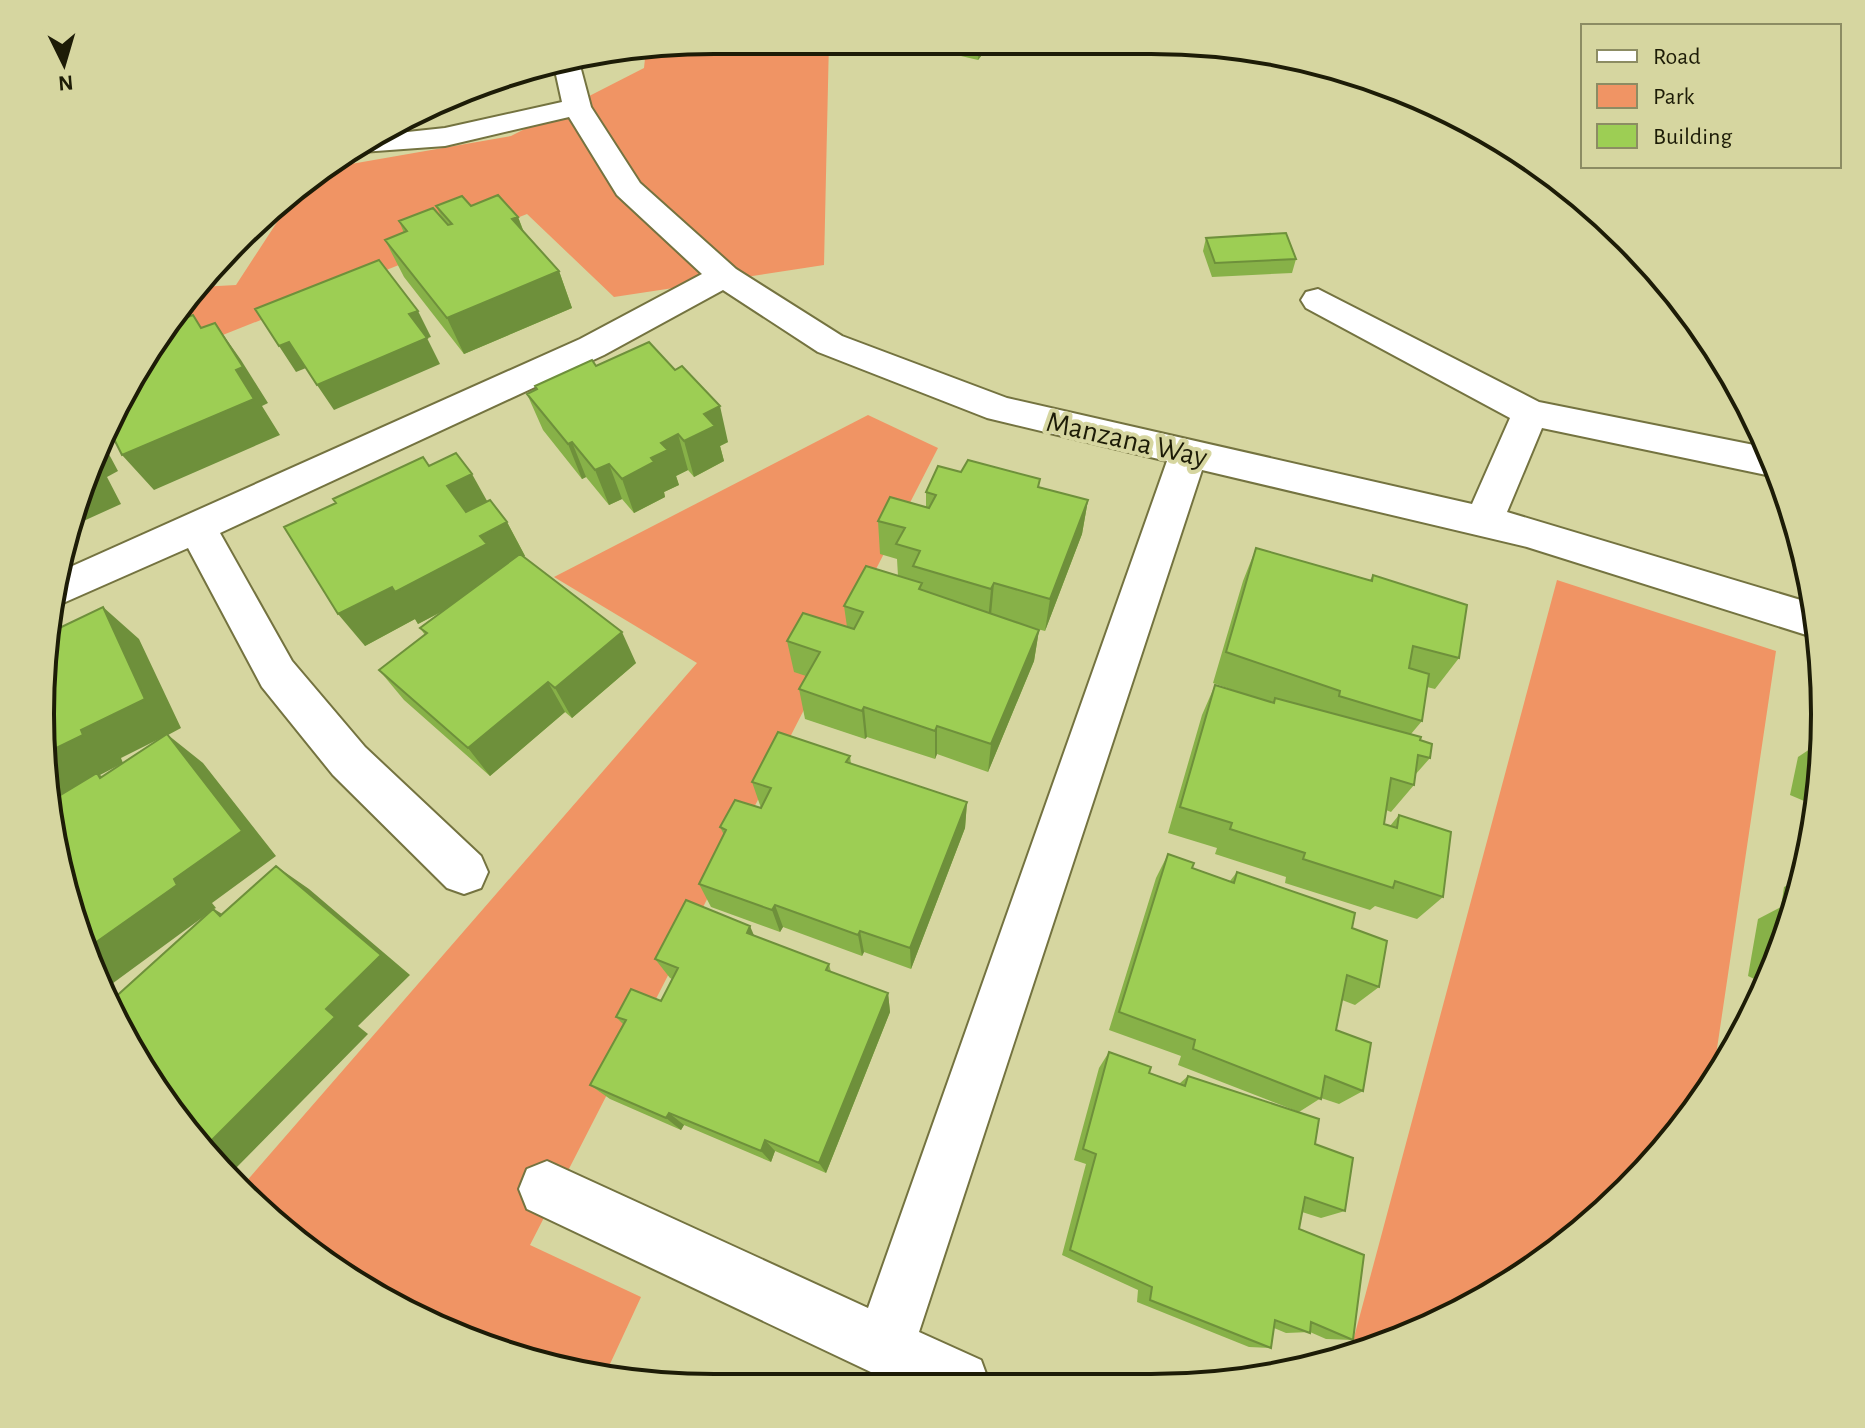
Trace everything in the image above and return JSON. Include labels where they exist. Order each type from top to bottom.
[{"type":"street","name":"Manzana Way","points":[[568,71],[577,107],[628,189],[724,276],[830,344],[985,404],[1527,532],[1803,617]]},
{"type":"street","points":[[382,143],[445,137],[577,107]]},
{"type":"street","points":[[67,586],[592,347],[724,276]]},
{"type":"street","points":[[1318,300],[1530,413],[1760,460]]},
{"type":"street","points":[[1484,522],[1530,413]]},
{"type":"street","points":[[884,1347],[1188,454]]},
{"type":"street","points":[[197,527],[277,674],[349,761],[464,872]]},
{"type":"street","points":[[547,1189],[942,1374]]},
{"type":"green space","points":[[829,54],[824,265],[614,297],[527,214],[156,362],[212,286],[236,285],[281,217],[348,165],[511,136],[644,68],[645,58],[671,55]]},
{"type":"green space","points":[[868,415],[938,448],[530,1245],[641,1297],[610,1365],[543,1352],[461,1324],[422,1306],[384,1286],[312,1238],[247,1181],[697,663],[554,577]]},
{"type":"green space","points":[[1557,580],[1776,651],[1716,1055],[1675,1116],[1647,1149],[1618,1181],[1553,1238],[1481,1286],[1443,1306],[1353,1342]]},
{"type":"building","points":[[498,195],[518,217],[512,219],[559,271],[447,318],[385,240],[407,231],[399,221],[433,208],[448,225],[452,224],[436,206],[462,196],[471,206]]},
{"type":"building","points":[[1286,233],[1296,259],[1215,263],[1206,238]]},
{"type":"building","points":[[379,260],[418,311],[409,314],[427,338],[317,385],[289,342],[279,346],[255,309]]},
{"type":"building","points":[[193,315],[201,328],[215,323],[243,367],[236,370],[254,399],[122,455],[114,439],[122,422],[142,384],[186,318]]},
{"type":"building","points":[[649,342],[675,370],[682,366],[720,406],[704,414],[715,426],[684,441],[678,434],[661,443],[668,450],[651,458],[654,462],[622,479],[609,464],[595,470],[572,442],[568,444],[527,394],[537,389],[535,386],[592,360],[596,366]]},
{"type":"building","points":[[456,453],[472,474],[447,486],[466,512],[490,500],[507,522],[480,536],[487,544],[395,592],[392,587],[338,614],[284,527],[336,503],[333,499],[423,457],[429,466]]},
{"type":"building","points":[[968,460],[1040,479],[1038,487],[1088,500],[1050,599],[994,583],[991,589],[913,566],[920,551],[896,544],[905,528],[878,521],[890,497],[929,508],[936,495],[926,492],[938,466],[961,472]]},
{"type":"building","points":[[1256,548],[1372,581],[1373,575],[1467,605],[1459,658],[1413,646],[1409,668],[1429,674],[1422,721],[1339,696],[1340,691],[1226,652]]},
{"type":"building","points":[[520,554],[622,632],[555,688],[548,682],[468,748],[379,670],[427,633],[420,628]]},
{"type":"building","points":[[866,566],[922,583],[919,589],[1039,630],[991,744],[937,726],[935,731],[864,707],[862,711],[799,689],[820,652],[787,641],[803,613],[854,629],[863,612],[844,606]]},
{"type":"building","points":[[103,607],[145,699],[81,730],[83,735],[55,749],[55,671],[60,628]]},
{"type":"building","points":[[1215,685],[1274,703],[1275,698],[1421,737],[1420,740],[1432,744],[1430,758],[1418,755],[1414,785],[1391,778],[1384,824],[1397,828],[1399,815],[1451,832],[1443,897],[1395,881],[1393,888],[1303,859],[1305,853],[1230,829],[1232,823],[1180,807]]},
{"type":"building","points":[[778,732],[850,756],[846,762],[967,802],[910,948],[860,931],[858,935],[775,905],[772,910],[699,884],[726,830],[720,827],[735,800],[761,808],[771,788],[752,782]]},
{"type":"building","points":[[167,734],[242,831],[174,879],[177,885],[95,943],[76,885],[59,796],[97,773],[100,778]]},
{"type":"building","points":[[1168,854],[1194,863],[1192,868],[1234,883],[1237,872],[1355,913],[1352,928],[1387,941],[1379,987],[1347,975],[1336,1030],[1371,1043],[1363,1091],[1325,1076],[1321,1099],[1193,1049],[1195,1040],[1119,1012]]},
{"type":"building","points":[[276,866],[381,955],[326,1009],[335,1017],[211,1141],[165,1081],[117,995],[213,909],[220,916]]},
{"type":"building","points":[[686,900],[750,926],[747,933],[829,964],[826,970],[888,993],[819,1163],[765,1140],[761,1151],[669,1113],[666,1118],[590,1085],[626,1020],[616,1017],[631,989],[661,1001],[678,968],[655,959]]},
{"type":"building","points":[[1109,1052],[1151,1067],[1149,1073],[1185,1086],[1188,1076],[1319,1119],[1315,1144],[1353,1158],[1345,1211],[1305,1197],[1299,1229],[1364,1255],[1353,1340],[1311,1322],[1310,1333],[1275,1320],[1271,1348],[1150,1300],[1152,1287],[1070,1250],[1096,1154],[1083,1149]]}]
